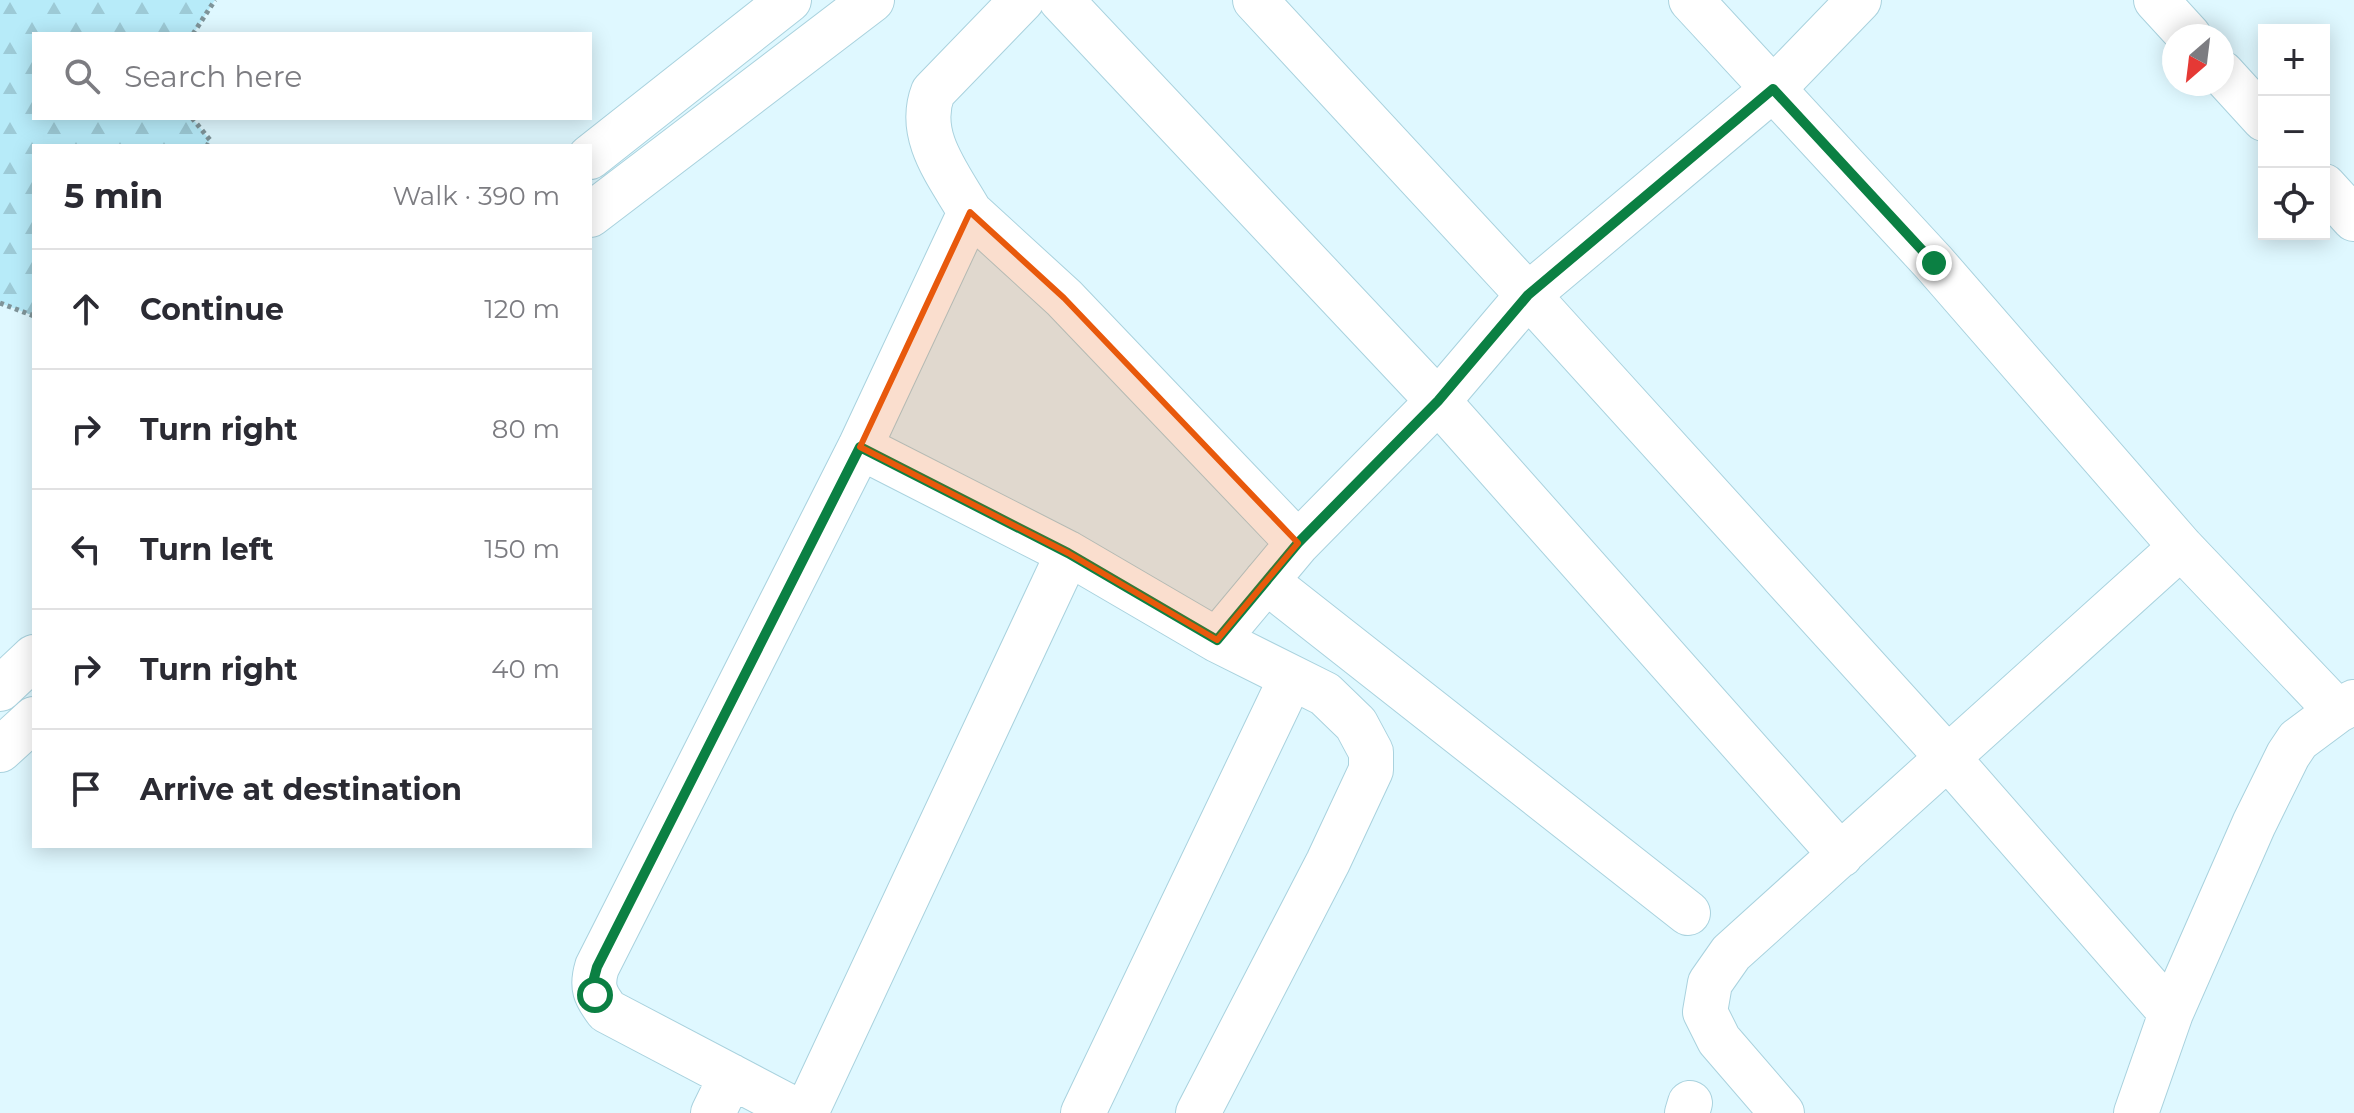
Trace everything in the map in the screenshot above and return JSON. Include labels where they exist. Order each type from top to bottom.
[{"type":"street","points":[[592,155],[789,0]]},
{"type":"street","points":[[592,213],[872,0]]},
{"type":"street","points":[[1022,0],[933,92],[928,105],[930,140],[970,212],[1064,298],[1298,543]]},
{"type":"street","points":[[1061,0],[1438,401],[1841,855]]},
{"type":"street","points":[[1255,0],[1528,295],[1949,759],[2171,1013]]},
{"type":"street","points":[[1691,0],[1934,263],[2181,547],[2346,706],[2298,740],[2288,755],[2254,824],[2171,1013],[2136,1113]]},
{"type":"street","points":[[1217,640],[1298,543],[1438,401],[1528,295],[1773,89],[1859,0]]},
{"type":"street","points":[[2156,0],[2178,24]]},
{"type":"street","points":[[2234,86],[2258,112]]},
{"type":"street","points":[[2330,193],[2354,219]]},
{"type":"street","points":[[970,212],[860,447],[597,967],[593,982],[595,995],[607,1011],[722,1095],[803,1113],[1068,553]]},
{"type":"street","points":[[860,447],[1068,553],[1217,640],[1325,694],[1356,724],[1371,752],[1371,770],[1328,862],[1198,1113]]},
{"type":"street","points":[[1782,1113],[1719,1040],[1705,1012],[1710,983],[1731,953],[2181,547]]},
{"type":"street","points":[[1266,581],[1688,913]]},
{"type":"street","points":[[0,689],[32,659]]},
{"type":"street","points":[[1083,1113],[1291,678]]},
{"type":"street","points":[[0,750],[32,721]]},
{"type":"path","points":[[194,32],[215,0]]},
{"type":"path","points":[[194,120],[210,140],[208,144]]},
{"type":"path","points":[[0,303],[32,315]]},
{"type":"highlighted area","points":[[970,212],[1064,298],[1298,543],[1217,640],[1068,553],[860,447]]},
{"type":"green space","points":[[0,0],[215,0],[194,32],[32,32],[32,120],[194,120],[210,140],[208,144],[32,144],[32,315],[0,303]]},
{"type":"route","points":[[595,995],[593,982],[597,967],[860,447],[1068,553],[1217,640],[1298,543],[1438,401],[1528,295],[1773,89],[1934,263]]}]
